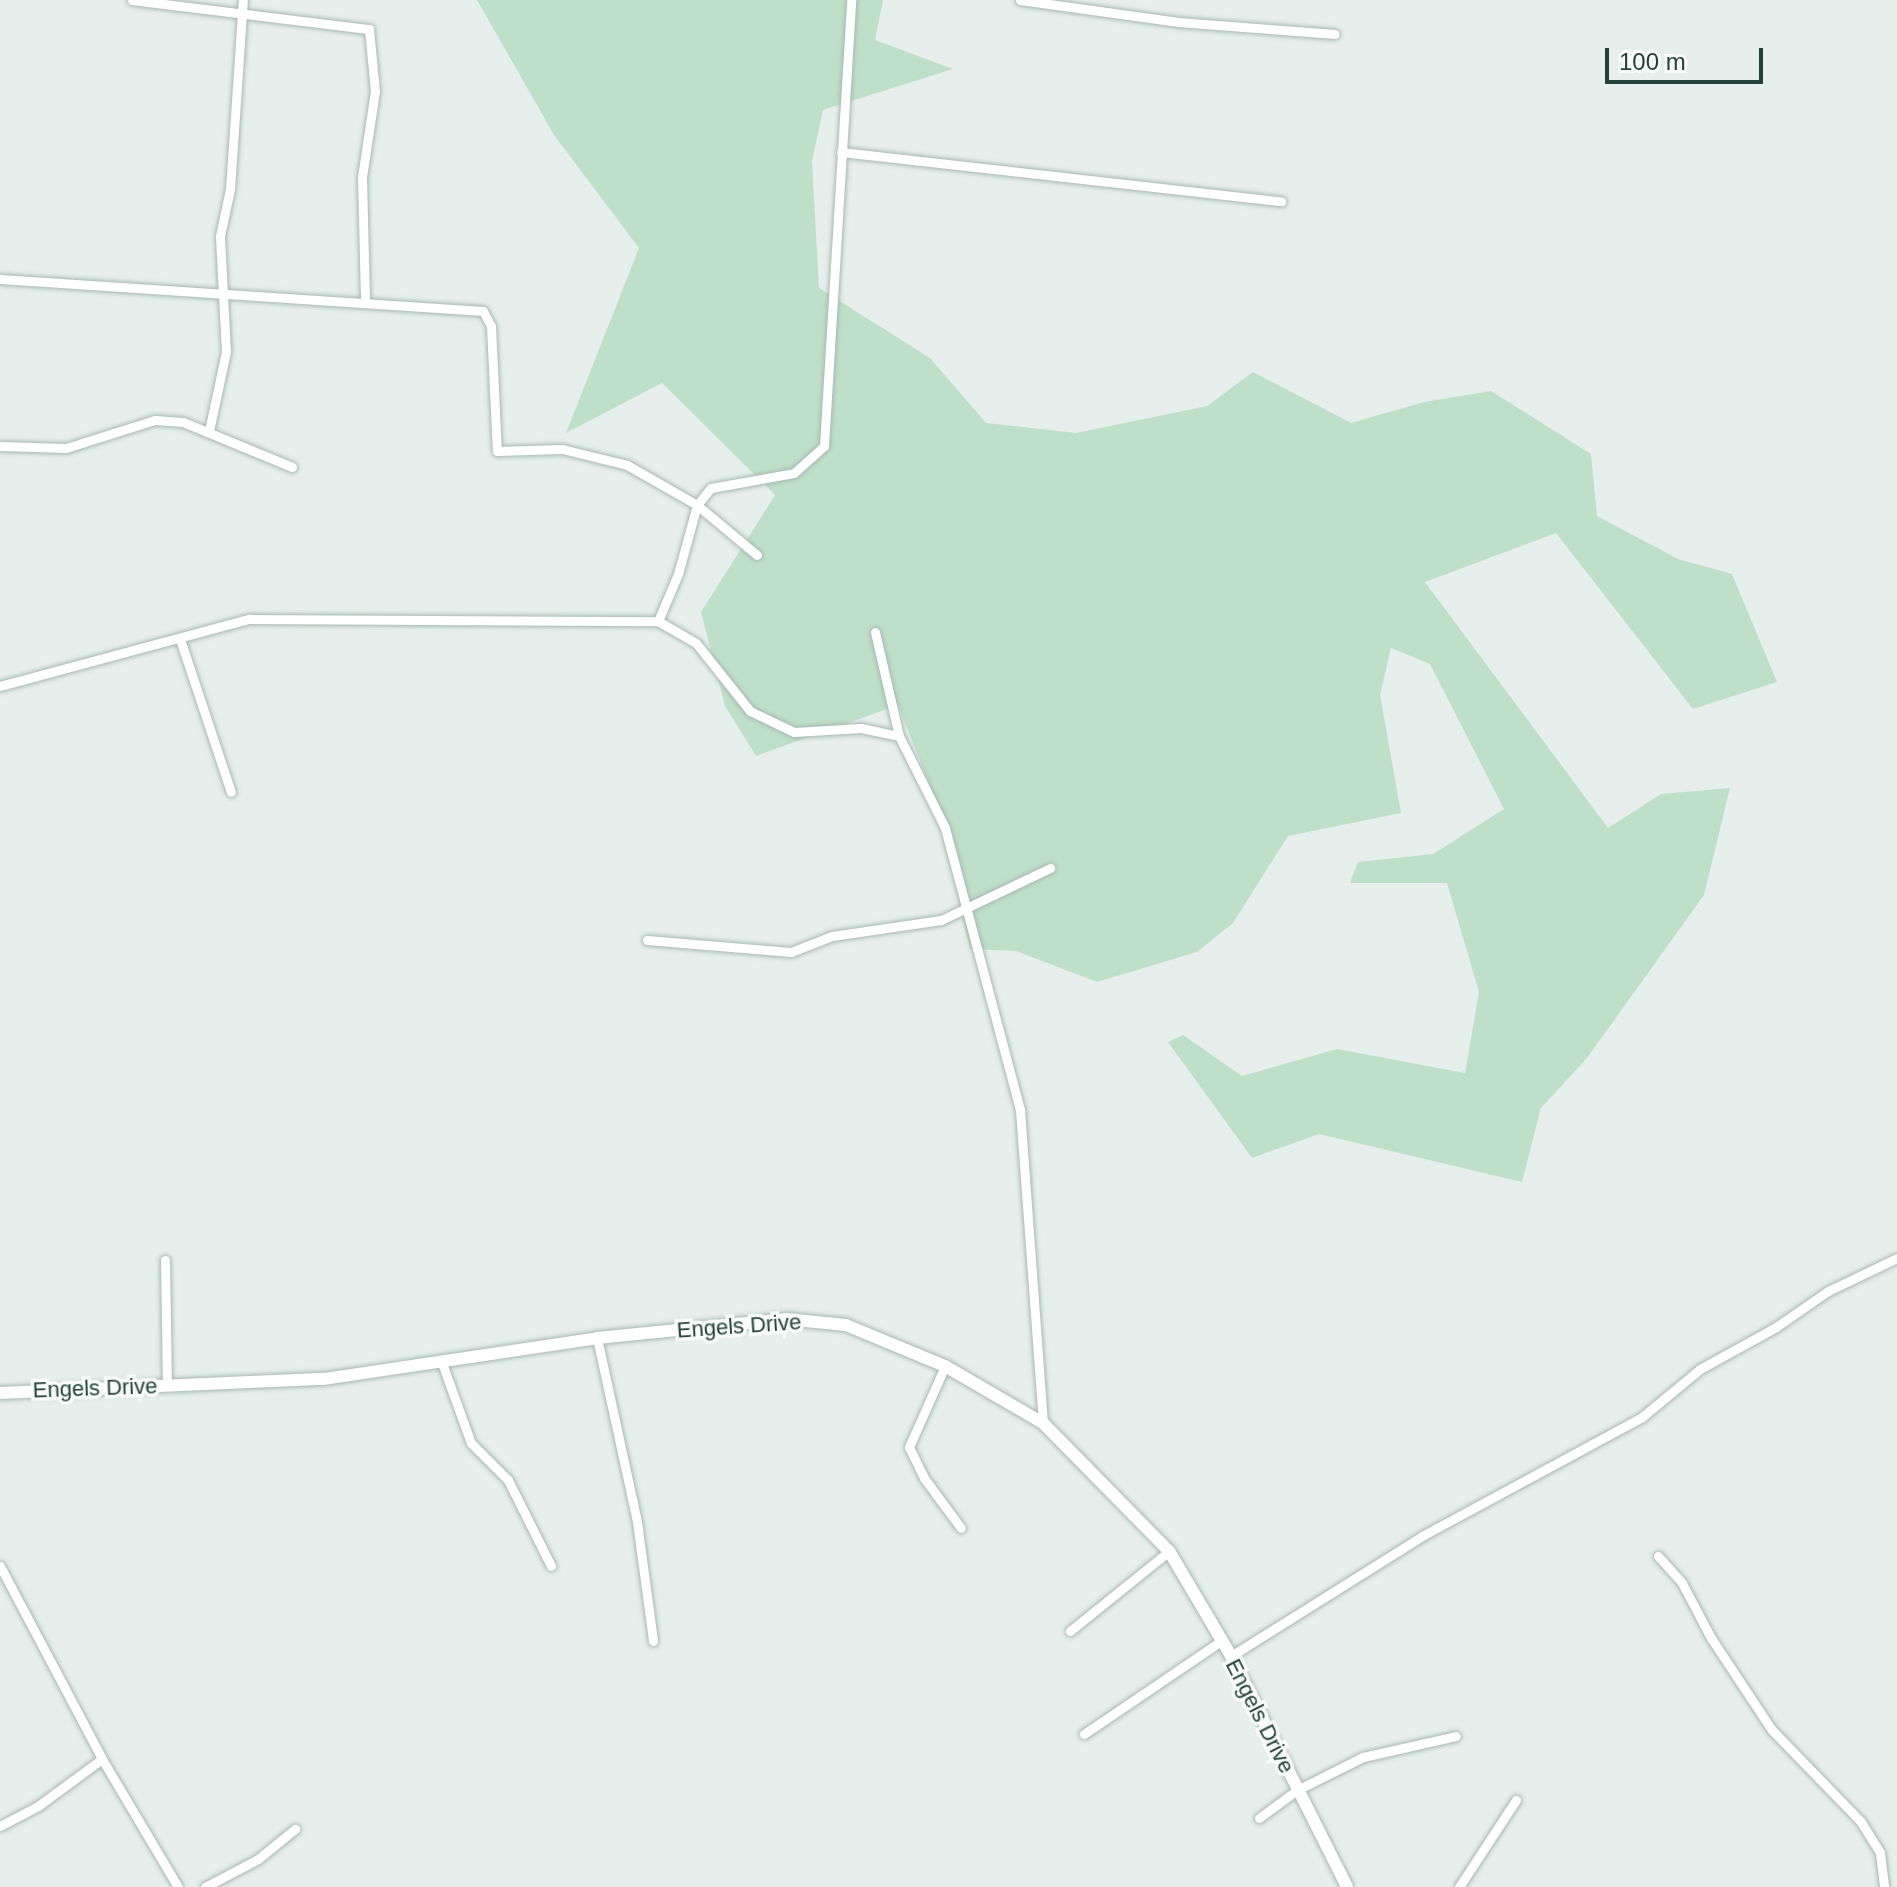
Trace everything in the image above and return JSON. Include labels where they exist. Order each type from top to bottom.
[{"type":"street","points":[[132,0],[240,11],[283,22],[364,27],[371,33],[375,91],[362,177],[365,300]]},
{"type":"street","points":[[209,431],[226,352],[220,293],[243,0]]},
{"type":"street","points":[[658,621],[678,574],[697,505],[711,488],[794,473],[824,446],[851,0]]},
{"type":"street","points":[[1020,0],[1178,22],[1335,34]]},
{"type":"street","points":[[841,152],[1281,201]]},
{"type":"street","points":[[0,279],[365,300],[483,311],[491,326],[497,451],[562,449],[627,465],[697,505],[757,555]]},
{"type":"street","points":[[0,446],[66,448],[155,420],[209,431],[292,467]]},
{"type":"street","points":[[0,686],[249,619],[294,616],[658,621],[696,643],[750,711],[783,727],[794,732],[861,728],[899,736]]},
{"type":"street","points":[[875,632],[899,736],[945,828],[1020,1110],[1043,1423]]},
{"type":"street","points":[[180,639],[231,792]]},
{"type":"street","points":[[647,940],[791,952],[832,936],[941,920],[964,905],[1050,868]]},
{"type":"street","points":[[1231,1656],[1422,1536],[1642,1417],[1700,1369],[1776,1327],[1828,1291],[1897,1258]]},
{"type":"street","points":[[165,1260],[167,1386]]},
{"type":"street","name":"Engels Drive","points":[[0,1393],[324,1379],[597,1338],[786,1319],[846,1325],[945,1366],[1043,1423],[1169,1551],[1231,1656],[1347,1887]]},
{"type":"street","points":[[597,1338],[637,1522],[653,1641]]},
{"type":"street","points":[[442,1363],[471,1443],[508,1480],[551,1566]]},
{"type":"street","points":[[945,1366],[909,1447],[924,1478],[961,1528]]},
{"type":"street","points":[[1070,1631],[1169,1551]]},
{"type":"street","points":[[1658,1556],[1682,1583],[1711,1638],[1772,1730],[1861,1822],[1880,1853],[1884,1887]]},
{"type":"street","points":[[0,1566],[102,1759],[178,1887]]},
{"type":"street","points":[[1084,1734],[1221,1641]]},
{"type":"street","points":[[1259,1818],[1297,1790],[1363,1757],[1456,1736]]},
{"type":"street","points":[[0,1826],[38,1806],[102,1759]]},
{"type":"street","points":[[1459,1887],[1516,1800]]},
{"type":"street","points":[[205,1887],[258,1859],[295,1829]]},
{"type":"green space","points":[[477,0],[883,0],[875,40],[953,69],[823,110],[812,161],[819,288],[930,358],[986,423],[1076,433],[1207,406],[1253,372],[1351,423],[1424,402],[1491,391],[1591,454],[1597,516],[1678,559],[1732,574],[1777,682],[1693,709],[1556,533],[1425,582],[1608,828],[1661,794],[1730,788],[1704,895],[1587,1058],[1541,1108],[1522,1182],[1319,1134],[1252,1158],[1168,1042],[1183,1035],[1242,1076],[1337,1049],[1465,1073],[1479,992],[1447,883],[1350,883],[1358,862],[1433,854],[1504,809],[1430,664],[1391,648],[1380,695],[1401,813],[1288,836],[1233,923],[1197,952],[1097,982],[1016,951],[970,949],[935,799],[898,705],[756,756],[725,706],[701,612],[775,495],[662,383],[566,433],[639,248],[554,135]]}]
